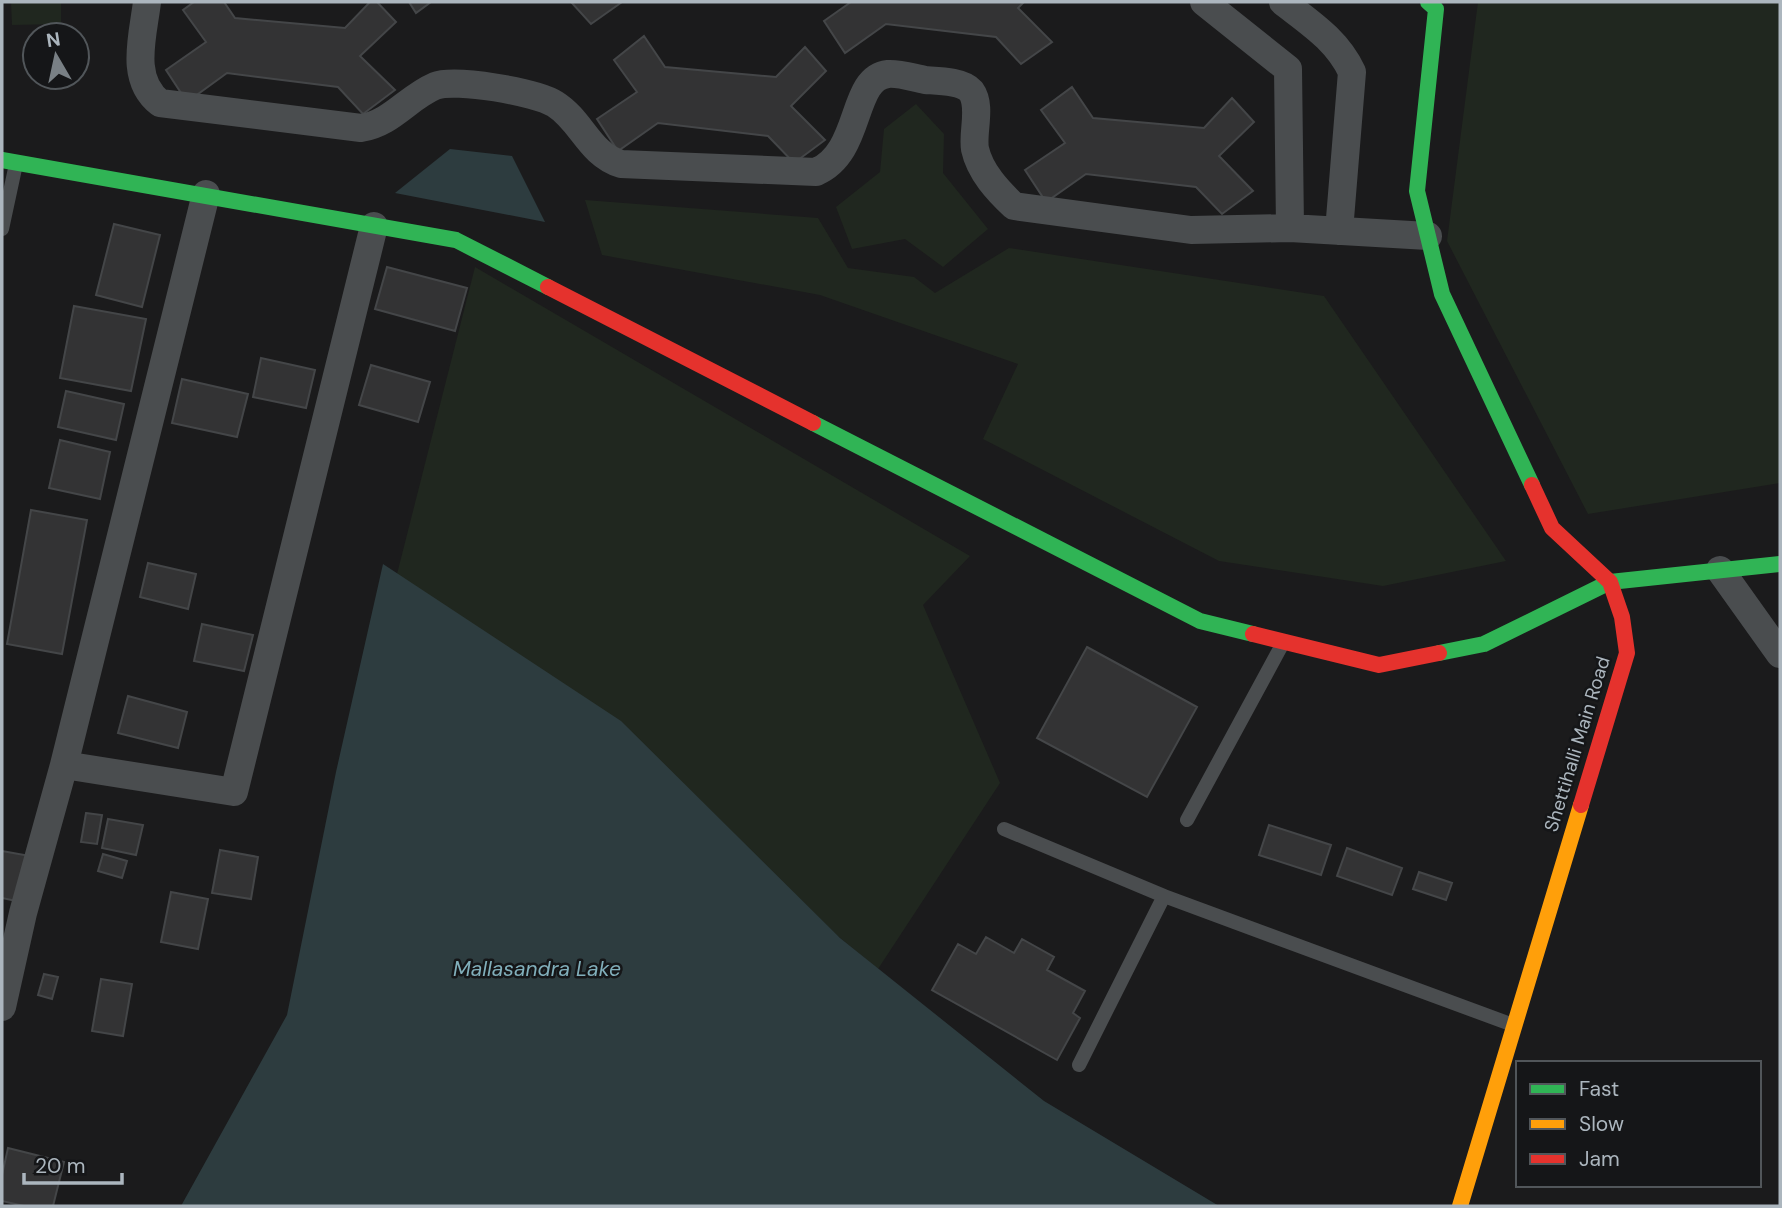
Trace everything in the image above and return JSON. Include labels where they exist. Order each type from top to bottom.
[{"type":"street","points":[[147,2],[140,57],[141,75],[149,94],[160,103],[361,128],[384,122],[434,86],[462,84],[546,99],[560,107],[596,151],[607,159],[621,163],[816,172],[831,166],[845,147],[864,93],[872,80],[887,74],[958,84],[970,90],[975,101],[975,149],[982,166],[998,190],[1014,206],[1156,227],[1290,228],[1428,236]]},
{"type":"street","points":[[1204,2],[1288,69],[1290,228]]},
{"type":"street","points":[[1283,2],[1328,37],[1343,53],[1352,72],[1339,231]]},
{"type":"street","name":"Shettihalli Main Road","points":[[1428,2],[1436,9],[1417,191],[1442,294],[1552,528],[1610,582],[1622,617],[1627,653],[1460,1206]]},
{"type":"street","points":[[9,161],[456,240],[1200,621],[1379,665],[1484,644],[1610,582],[1780,564]]},
{"type":"street","points":[[2,1007],[11,927],[64,765],[206,194]]},
{"type":"street","points":[[64,765],[234,792],[373,226]]},
{"type":"street","points":[[1720,570],[1780,654]]},
{"type":"lane","points":[[2,229],[9,161]]},
{"type":"lane","points":[[1187,820],[1284,642]]},
{"type":"lane","points":[[1004,829],[1164,896],[1515,1026]]},
{"type":"lane","points":[[1079,1065],[1164,896]]},
{"type":"shaded area","points":[[11,2],[61,2],[61,21],[21,21],[21,25],[12,25]]},
{"type":"shaded area","points":[[1478,2],[1780,2],[1780,483],[1588,514],[1447,241]]},
{"type":"shaded area","points":[[916,104],[944,134],[943,173],[988,229],[943,267],[905,239],[852,249],[836,207],[880,172],[884,129]]},
{"type":"shaded area","points":[[585,200],[818,218],[848,268],[914,277],[935,293],[1009,248],[1324,296],[1506,561],[1383,586],[1219,561],[983,439],[1018,364],[820,295],[602,255]]},
{"type":"shaded area","points":[[475,267],[970,556],[923,605],[1000,783],[878,969],[397,574]]},
{"type":"water","points":[[450,149],[512,156],[545,222],[395,193]]},
{"type":"water","name":"Mallasandra Lake","points":[[383,564],[621,721],[840,938],[1044,1101],[1219,1206],[181,1206],[287,1015],[336,772]]},
{"type":"building","points":[[194,2],[224,2],[235,18],[345,28],[370,2],[377,2],[396,22],[360,56],[395,90],[363,114],[338,87],[227,73],[187,102],[166,70],[206,42],[183,10]]},
{"type":"building","points":[[409,2],[431,2],[416,13]]},
{"type":"building","points":[[571,2],[622,2],[591,24]]},
{"type":"building","points":[[851,2],[1024,2],[1018,8],[1052,42],[1021,64],[996,37],[886,24],[845,53],[824,21]]},
{"type":"building","points":[[644,36],[665,67],[776,77],[805,47],[826,71],[791,106],[825,140],[794,163],[768,136],[658,123],[618,151],[597,119],[637,92],[614,60]]},
{"type":"building","points":[[1072,87],[1093,118],[1204,128],[1232,98],[1254,122],[1219,156],[1253,191],[1222,214],[1196,187],[1086,174],[1046,202],[1025,170],[1065,143],[1041,110]]},
{"type":"building","points":[[114,224],[160,235],[142,307],[96,295]]},
{"type":"building","points":[[387,267],[467,288],[455,331],[375,309]]},
{"type":"building","points":[[74,306],[146,319],[131,391],[60,378]]},
{"type":"building","points":[[261,358],[315,370],[306,408],[253,397]]},
{"type":"building","points":[[371,365],[430,382],[418,422],[359,405]]},
{"type":"building","points":[[182,379],[248,394],[237,437],[172,423]]},
{"type":"building","points":[[66,391],[124,404],[116,440],[58,427]]},
{"type":"building","points":[[60,440],[110,452],[100,499],[49,488]]},
{"type":"building","points":[[31,510],[87,520],[62,654],[7,644]]},
{"type":"building","points":[[148,563],[196,574],[188,609],[140,597]]},
{"type":"building","points":[[202,624],[253,635],[244,671],[194,661]]},
{"type":"building","points":[[1087,647],[1197,707],[1147,797],[1037,738]]},
{"type":"building","points":[[128,696],[187,712],[178,748],[118,733]]},
{"type":"building","points":[[86,813],[102,815],[97,844],[81,842]]},
{"type":"building","points":[[108,819],[143,825],[136,855],[102,848]]},
{"type":"building","points":[[1269,825],[1331,845],[1321,875],[1259,855]]},
{"type":"building","points":[[1347,848],[1402,868],[1392,895],[1337,876]]},
{"type":"building","points":[[220,850],[258,857],[251,899],[212,893]]},
{"type":"building","points":[[2,851],[30,856],[21,902],[2,898]]},
{"type":"building","points":[[103,854],[127,861],[122,878],[98,871]]},
{"type":"building","points":[[1419,872],[1452,883],[1446,900],[1413,889]]},
{"type":"building","points":[[171,892],[208,899],[198,949],[161,942]]},
{"type":"building","points":[[986,937],[1014,953],[1022,939],[1054,957],[1047,970],[1085,991],[1073,1013],[1080,1018],[1057,1060],[932,990],[958,944],[976,954]]},
{"type":"building","points":[[44,974],[58,977],[52,999],[38,995]]},
{"type":"building","points":[[101,979],[132,984],[123,1036],[92,1031]]},
{"type":"building","points":[[8,1148],[64,1162],[53,1206],[24,1206],[2,1201],[2,1175]]},
{"type":"traffic: fast","points":[[1428,2],[1436,9],[1417,191],[1442,294],[1532,485]]},
{"type":"traffic: fast","points":[[2,160],[456,240],[548,287]]},
{"type":"traffic: fast","points":[[813,423],[1200,621],[1253,634]]},
{"type":"traffic: fast","points":[[1439,653],[1484,644],[1610,582],[1780,564]]},
{"type":"traffic: slow","points":[[1460,1206],[1581,805]]},
{"type":"traffic: jam","points":[[548,287],[813,423]]},
{"type":"traffic: jam","points":[[1532,485],[1552,528],[1610,582],[1622,617],[1627,653],[1581,805]]},
{"type":"traffic: jam","points":[[1253,634],[1379,665],[1439,653]]}]
